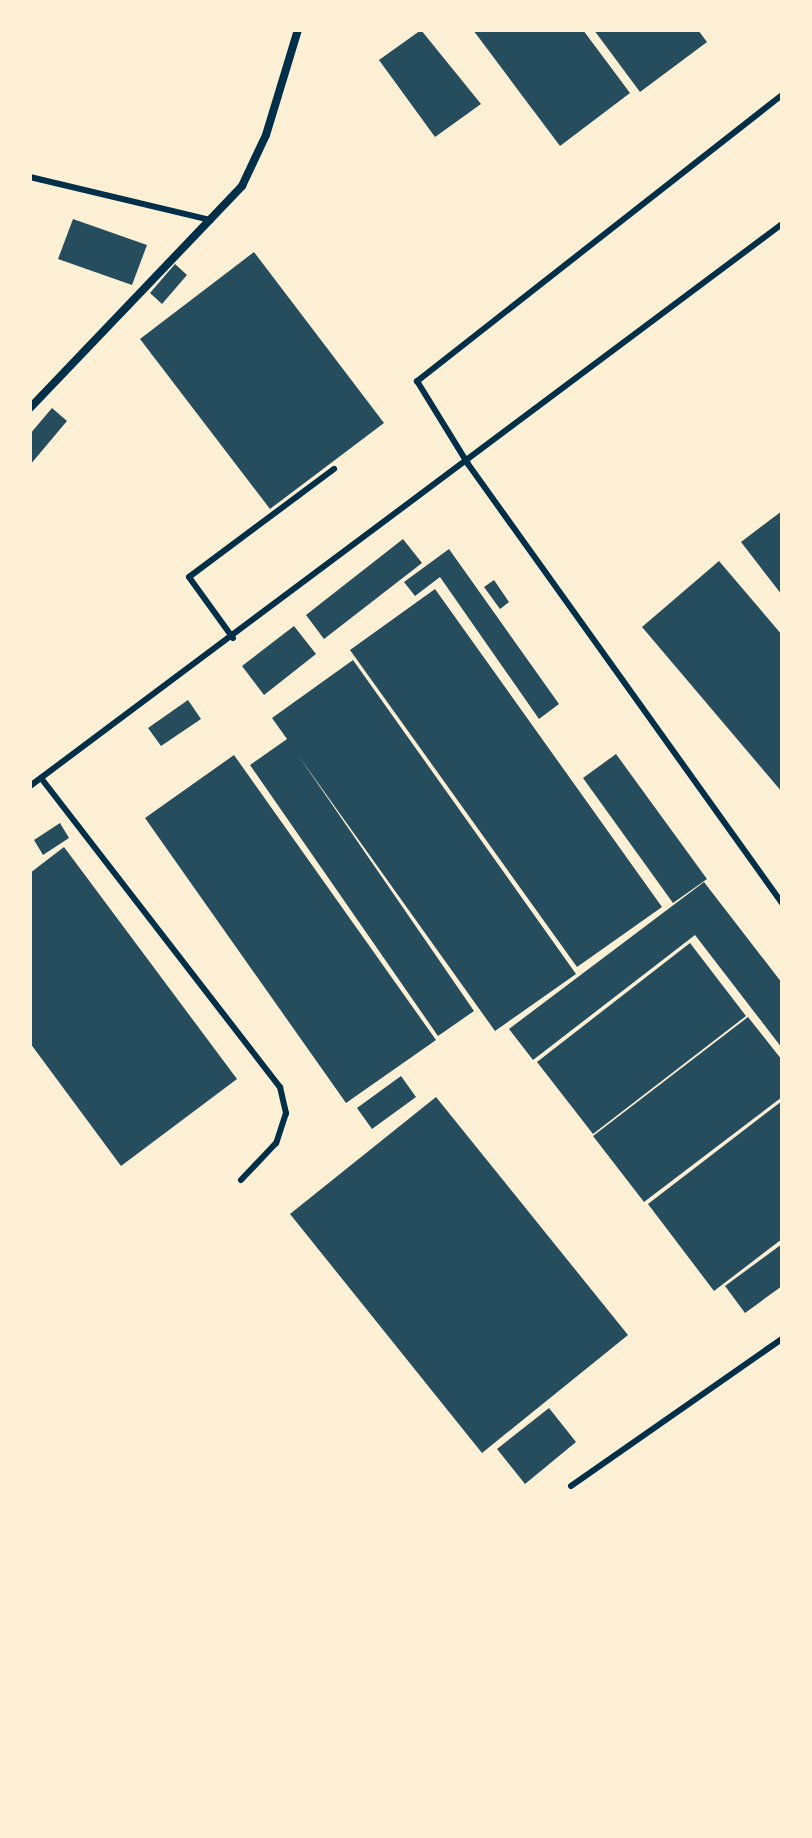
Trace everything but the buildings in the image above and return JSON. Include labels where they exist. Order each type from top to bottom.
[{"type":"street","points":[[30,408],[214,220],[266,135],[298,30]]},
{"type":"lane","points":[[782,95],[424,369],[417,381],[422,398],[468,464],[782,903]]},
{"type":"lane","points":[[30,177],[214,220]]},
{"type":"lane","points":[[30,786],[468,464],[782,224]]},
{"type":"lane","points":[[233,638],[189,577],[334,469]]},
{"type":"lane","points":[[41,778],[280,1087],[286,1113],[276,1143],[241,1180]]},
{"type":"lane","points":[[571,1486],[782,1339]]}]
